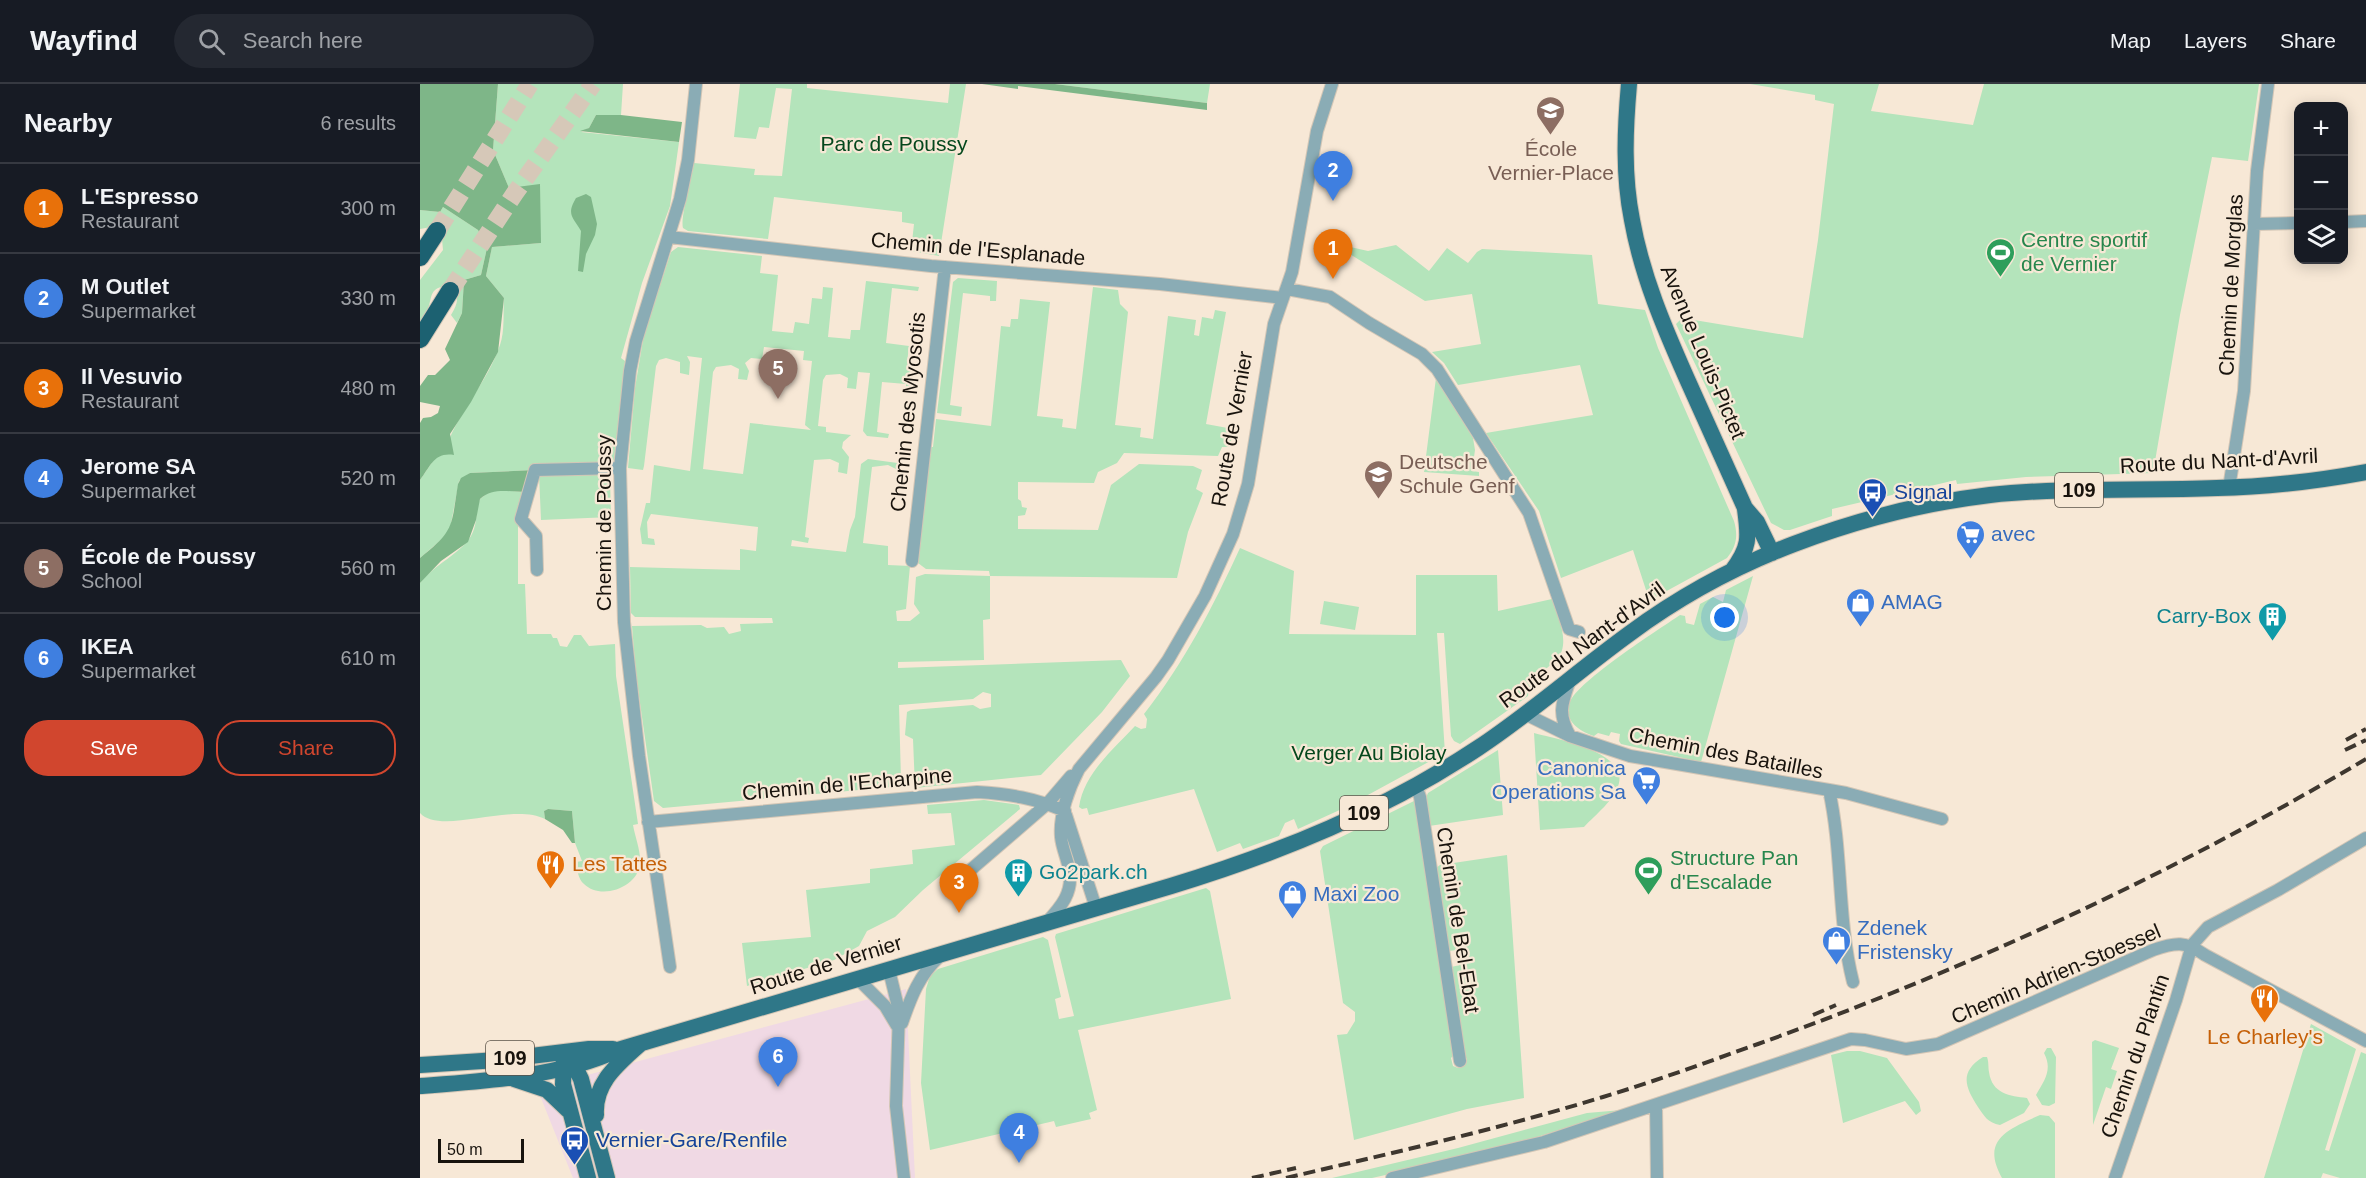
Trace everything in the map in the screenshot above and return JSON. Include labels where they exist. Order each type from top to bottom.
[{"type":"highway","points":[[420,257],[437,231]]},
{"type":"highway","points":[[420,339],[450,291]]},
{"type":"main road","name":"Avenue Louis-Pictet","points":[[1629,84],[1626,162],[1631,218],[1641,263],[1666,331],[1745,508],[1757,522],[1773,553]]},
{"type":"main road","name":"Route du Nant-d'Avril","points":[[1095,908],[1222,871],[1344,824],[1460,760],[1654,617],[1730,573],[1773,553],[1873,518],[1962,499],[2071,490],[2229,488],[2295,483],[2366,472]]},
{"type":"main road","points":[[1730,573],[1743,556],[1748,543],[1745,508]]},
{"type":"main road","name":"Route de Vernier","points":[[420,1086],[506,1077],[618,1050],[1095,908]]},
{"type":"main road","points":[[598,1142],[595,1104],[599,1090],[612,1071],[640,1044]]},
{"type":"main road","name":"Route de Vernier","points":[[420,1065],[476,1062],[568,1062]]},
{"type":"main road","points":[[568,1062],[598,1142],[607,1178]]},
{"type":"main road","points":[[568,1062],[563,1084],[588,1178]]},
{"type":"main road","points":[[506,1077],[547,1090],[571,1113],[583,1119],[598,1142]]},
{"type":"street","name":"Chemin de Poussy","points":[[670,967],[648,822],[624,622],[620,468],[625,409],[636,340],[680,199],[688,160],[696,84]]},
{"type":"street","name":"Route de Vernier","points":[[1046,923],[1061,908],[1069,892],[1069,870],[1060,836],[1071,784],[1079,769],[1168,660],[1205,596],[1233,534],[1248,484],[1274,324],[1292,272],[1317,131],[1332,84]]},
{"type":"street","name":"Chemin de Morglas","points":[[2229,488],[2244,392],[2260,136],[2268,84]]},
{"type":"street","points":[[2348,222],[2366,221]]},
{"type":"street","points":[[2254,224],[2294,224]]},
{"type":"street","name":"Chemin de l'Esplanade","points":[[669,237],[945,267],[1330,297],[1422,354],[1437,369],[1529,513],[1569,629],[1578,632]]},
{"type":"street","name":"Chemin des Myosotis","points":[[912,561],[945,267]]},
{"type":"street","points":[[537,570],[536,536],[521,519],[535,470],[620,468]]},
{"type":"street","points":[[1570,680],[1561,712],[1564,725],[1570,735]]},
{"type":"street","name":"Chemin des Batailles","points":[[1525,714],[1570,735],[1630,756],[1828,790],[1834,815],[1846,953],[1853,982]]},
{"type":"street","points":[[953,885],[1047,804],[1079,769]]},
{"type":"street","name":"Chemin de Bel-Ebat","points":[[1416,786],[1420,797],[1460,1062]]},
{"type":"street","points":[[1828,790],[1942,819]]},
{"type":"street","name":"Chemin de l'Echarpine","points":[[648,822],[977,792],[1036,799],[1065,811]]},
{"type":"street","points":[[1065,811],[1095,908]]},
{"type":"street","name":"Chemin Adrien-Stoessel","points":[[1392,1178],[1520,1149],[1845,1041],[1858,1039],[1906,1049],[1938,1044],[2153,950],[2173,944],[2192,945],[2208,927],[2278,890],[2366,837]]},
{"type":"street","points":[[2192,945],[2205,955],[2366,1041]]},
{"type":"street","name":"Chemin du Plantin","points":[[2115,1178],[2176,1000],[2192,945]]},
{"type":"street","points":[[900,1030],[915,988],[924,973],[944,953]]},
{"type":"street","points":[[889,970],[899,1011],[896,1106],[904,1178]]},
{"type":"street","points":[[858,979],[885,1006],[900,1030]]},
{"type":"street","points":[[1656,1105],[1657,1178]]},
{"type":"shaded area","points":[[906,989],[915,1178],[573,1178],[541,1098],[528,1091]]},
{"type":"green space","points":[[420,84],[498,84],[493,150],[509,188],[540,184],[541,243],[492,247],[486,276],[504,298],[498,352],[471,402],[450,434],[454,455],[437,458],[420,480],[420,423],[423,418],[438,413],[440,406],[420,402],[420,386],[428,375],[435,375],[450,360],[445,349],[462,313],[464,280],[481,275],[487,248],[478,230],[443,207],[440,212],[420,210]]},
{"type":"green space","points":[[498,84],[623,84],[621,115],[596,115],[589,128],[581,132],[679,142],[670,206],[642,283],[621,358],[625,361],[614,460],[609,464],[470,473],[459,481],[450,529],[420,558],[420,480],[435,458],[444,454],[456,426],[487,373],[502,340],[504,298],[486,276],[492,247],[541,243],[509,188],[493,150]]},
{"type":"green space","name":"Parc de Poussy","points":[[740,84],[807,84],[807,88],[948,103],[950,84],[966,84],[939,256],[911,251],[914,224],[902,222],[902,212],[774,197],[768,239],[688,231],[683,228],[694,163],[755,169],[754,175],[782,176],[792,89],[776,88],[769,128],[759,127],[756,139],[734,137]]},
{"type":"green space","points":[[982,84],[1055,84],[1207,103],[1207,110],[1018,86],[1018,89]]},
{"type":"green space","points":[[1055,84],[1210,84],[1207,103]]},
{"type":"green space","name":"Centre sportif de Vernier","points":[[1750,84],[1879,84],[1871,111],[1973,125],[1984,84],[2259,84],[2248,161],[2212,157],[2180,315],[2153,473],[2026,477],[1957,484],[1956,480],[1832,509],[1832,516],[1790,530],[1784,530],[1771,523],[1676,324],[1682,318],[1803,338],[1818,240],[1834,104],[1815,100],[1815,95]]},
{"type":"green space","points":[[596,115],[621,115],[682,122],[679,142],[580,131],[589,128]]},
{"type":"green space","points":[[586,194],[591,197],[597,224],[595,235],[586,254],[583,272],[578,271],[581,231],[573,219],[571,208],[576,198]]},
{"type":"green space","points":[[443,207],[478,230],[487,248],[481,275],[464,280],[462,313],[457,323],[451,315],[457,298],[448,285],[435,290],[420,322],[420,280],[443,250],[442,239],[431,227],[420,229],[420,210],[440,212]]},
{"type":"green space","points":[[1396,245],[1429,271],[1447,248],[1468,263],[1482,249],[1592,255],[1598,304],[1645,310],[1658,348],[1734,521],[1736,540],[1727,558],[1652,599],[1646,590],[1633,550],[1561,578],[1539,511],[1486,433],[1593,415],[1580,365],[1458,385],[1444,363],[1432,352],[1481,344],[1472,294],[1425,301],[1345,251],[1346,246],[1368,251]]},
{"type":"green space","points":[[678,247],[762,256],[760,273],[778,275],[772,331],[793,333],[795,322],[809,324],[812,298],[822,299],[823,287],[833,288],[828,337],[850,339],[851,330],[860,330],[866,281],[919,287],[918,291],[892,288],[886,343],[909,346],[907,363],[916,364],[912,395],[906,393],[906,384],[882,382],[877,432],[889,434],[888,438],[867,436],[863,431],[870,373],[858,372],[856,389],[847,388],[848,378],[840,374],[826,375],[823,380],[818,426],[826,427],[826,432],[851,435],[843,442],[842,448],[849,457],[847,474],[838,472],[839,463],[830,459],[814,460],[805,537],[809,538],[808,543],[792,540],[791,546],[846,552],[855,517],[861,464],[868,459],[905,464],[903,478],[896,477],[896,469],[888,465],[872,467],[863,543],[888,546],[888,565],[910,566],[906,609],[896,611],[897,621],[910,621],[920,613],[914,604],[916,577],[925,574],[990,576],[990,619],[983,620],[984,660],[898,662],[898,668],[1121,660],[1130,676],[1102,712],[1041,775],[915,788],[913,739],[905,735],[907,712],[973,705],[980,709],[991,707],[991,694],[983,692],[973,699],[899,705],[901,781],[891,787],[663,808],[654,801],[636,675],[632,626],[701,625],[707,628],[724,627],[729,634],[741,631],[740,624],[773,623],[772,618],[635,617],[631,613],[630,567],[740,570],[740,549],[756,551],[758,527],[651,514],[647,522],[648,538],[654,539],[655,545],[642,544],[640,529],[646,503],[650,503],[654,465],[690,471],[702,358],[687,356],[690,362],[689,375],[680,373],[680,362],[666,358],[659,360],[656,366],[643,470],[628,468],[635,388],[644,334],[671,252]],"holes":[[[764,347],[804,351],[803,360],[812,361],[805,425],[811,430],[750,423],[743,474],[703,469],[713,372],[716,367],[731,365],[739,369],[738,379],[747,380],[749,371],[745,363],[751,358],[762,359]]]},
{"type":"green space","points":[[958,278],[997,281],[996,301],[990,301],[990,296],[963,293],[950,405],[962,407],[961,416],[937,413],[953,282]]},
{"type":"green space","points":[[1093,287],[1118,290],[1120,304],[1128,312],[1115,425],[1141,428],[1140,437],[1153,439],[1168,316],[1196,320],[1194,335],[1199,336],[1202,317],[1213,319],[1215,310],[1226,312],[1206,424],[1233,429],[1230,447],[1222,447],[1218,456],[1124,453],[1117,463],[1098,472],[1094,483],[1018,482],[1018,499],[1022,507],[1027,508],[1025,515],[1018,516],[1018,529],[1098,530],[1111,485],[1139,464],[1193,466],[1202,470],[1196,489],[1203,493],[1188,532],[1177,578],[990,576],[989,571],[926,569],[918,563],[930,447],[933,447],[936,419],[991,426],[1001,326],[1010,327],[1011,319],[1018,319],[1020,299],[1050,302],[1037,416],[1063,419],[1062,427],[1076,429]]},
{"type":"green space","points":[[1436,378],[1473,438],[1475,450],[1472,471],[1479,472],[1479,476],[1424,472]]},
{"type":"green space","points":[[535,470],[526,492],[496,492],[480,499],[468,542],[441,561],[420,583],[420,558],[440,541],[450,527],[461,478],[470,473]]},
{"type":"green space","points":[[604,472],[610,478],[611,517],[541,520],[539,474]]},
{"type":"green space","points":[[499,490],[526,492],[518,520],[518,584],[525,584],[527,634],[551,634],[553,638],[557,638],[560,646],[567,647],[574,635],[581,635],[589,646],[615,644],[616,676],[638,824],[633,825],[640,858],[638,871],[633,879],[618,889],[600,891],[591,889],[580,879],[576,862],[582,861],[575,843],[572,811],[548,809],[544,811],[545,819],[514,814],[460,821],[430,819],[420,813],[420,583],[471,536],[480,499],[489,492]]},
{"type":"green space","name":"Verger Au Biolay","points":[[1240,548],[1294,571],[1289,634],[1416,635],[1416,575],[1497,575],[1498,611],[1552,599],[1562,630],[1561,653],[1529,688],[1528,696],[1460,744],[1451,736],[1444,633],[1437,633],[1445,753],[1344,808],[1298,829],[1294,819],[1285,823],[1279,836],[1243,849],[1240,843],[1217,852],[1194,789],[1089,815],[1087,808],[1079,807],[1087,783],[1101,763],[1135,726],[1141,729],[1146,728],[1147,719],[1144,714],[1159,695],[1197,634]]},
{"type":"green space","points":[[1753,576],[1701,762],[1621,744],[1620,734],[1611,732],[1609,736],[1598,733],[1594,736],[1574,724],[1569,715],[1570,702],[1587,682],[1680,615],[1685,616],[1686,623],[1694,625],[1700,604],[1713,597],[1723,602],[1726,590]]},
{"type":"green space","points":[[1324,601],[1359,607],[1355,630],[1320,624]]},
{"type":"green space","points":[[1534,733],[1587,748],[1612,763],[1618,772],[1617,789],[1604,807],[1584,827],[1540,830]]},
{"type":"green space","points":[[1498,750],[1503,815],[1429,826],[1425,800],[1428,793]]},
{"type":"green space","points":[[984,800],[1019,805],[1020,809],[923,890],[895,917],[867,931],[859,946],[834,960],[747,986],[742,943],[811,937],[806,890],[870,883],[870,869],[913,864],[912,850],[955,845],[951,813],[928,814],[927,805]]},
{"type":"green space","points":[[1414,801],[1418,804],[1455,1054],[1451,1058],[1453,1066],[1458,1068],[1466,1064],[1467,1059],[1463,1054],[1451,967],[1460,965],[1458,950],[1448,951],[1436,868],[1440,865],[1507,855],[1524,1098],[1467,1109],[1354,1140],[1337,1035],[1347,1034],[1355,1021],[1355,1012],[1343,1003],[1320,851],[1323,846]]},
{"type":"green space","points":[[548,809],[572,811],[575,843],[572,843],[563,830],[545,819],[544,811]]},
{"type":"green space","points":[[1206,888],[1210,891],[1231,999],[1078,1030],[1097,1110],[1089,1113],[1091,1119],[1056,1127],[1054,1121],[930,1150],[921,1083],[926,989],[930,976],[938,969],[1043,937],[1048,940],[1061,997],[1055,999],[1059,1019],[1074,1016],[1056,934]]},
{"type":"green space","points":[[2311,1024],[2356,1049],[2325,1150],[2329,1151],[2361,1052],[2366,1054],[2366,1178],[2340,1178],[2323,1173],[2321,1178],[2264,1178]]},
{"type":"green space","points":[[2095,1040],[2119,1048],[2111,1069],[2117,1071],[2111,1089],[2106,1087],[2093,1125],[2092,1042]]},
{"type":"green space","points":[[2047,1048],[2051,1048],[2056,1057],[2055,1103],[2049,1106],[2042,1105],[2036,1095],[2048,1070],[2044,1053]]},
{"type":"green space","points":[[1860,1051],[1887,1058],[1919,1102],[1921,1111],[1916,1115],[1905,1101],[1843,1123],[1831,1055]]},
{"type":"green space","points":[[1983,1057],[1987,1057],[1991,1079],[1998,1089],[2008,1095],[2027,1098],[2030,1104],[2024,1113],[2000,1125],[1992,1123],[1984,1116],[1973,1100],[1968,1086],[1967,1074],[1970,1068]]},
{"type":"green space","points":[[1622,1110],[1475,1155],[1372,1178],[1332,1178],[1458,1148],[1587,1113]]},
{"type":"green space","points":[[2040,1115],[2049,1116],[2055,1123],[2055,1178],[2002,1178],[1994,1154],[1996,1145],[2009,1131]]},
{"type":"tunnel","points":[[437,231],[530,84]]},
{"type":"tunnel","points":[[450,291],[515,193],[593,84]]},
{"type":"railway","points":[[2346,740],[2366,729]]},
{"type":"railway","points":[[2345,750],[2366,740]]},
{"type":"railway","points":[[1286,1178],[1564,1109],[1662,1078],[1838,1014],[1993,951],[2144,880],[2218,842],[2366,759]]},
{"type":"railway","points":[[1813,1015],[1836,1005]]},
{"type":"railway","points":[[1252,1178],[1296,1168]]},
{"type":"place","name":"École Vernier-Place","points":[[1551,136]]},
{"type":"place","name":"M Outlet","points":[[1333,201]]},
{"type":"place","name":"Centre sportif de Vernier","points":[[2000,278]]},
{"type":"place","name":"L'Espresso","points":[[1333,279]]},
{"type":"place","name":"École de Poussy","points":[[778,399]]},
{"type":"place","name":"Deutsche Schule Genf","points":[[1378,500]]},
{"type":"place","name":"Signal","points":[[1873,518]]},
{"type":"place","name":"avec","points":[[1970,560]]},
{"type":"place","name":"AMAG","points":[[1860,628]]},
{"type":"place","name":"Carry-Box","points":[[2272,642]]},
{"type":"place","name":"Canonica Operations Sa","points":[[1647,806]]},
{"type":"place","name":"Les Tattes","points":[[551,890]]},
{"type":"place","name":"Structure Pan d'Escalade","points":[[1649,896]]},
{"type":"place","name":"Go2park.ch","points":[[1018,898]]},
{"type":"place","name":"Il Vesuvio","points":[[959,913]]},
{"type":"place","name":"Maxi Zoo","points":[[1292,920]]},
{"type":"place","name":"Zdenek Fristensky","points":[[1836,966]]},
{"type":"place","name":"Le Charley's","points":[[2265,1024]]},
{"type":"place","name":"IKEA","points":[[778,1087]]},
{"type":"place","name":"Jerome SA","points":[[1019,1163]]},
{"type":"place","name":"Vernier-Gare/Renfile","points":[[575,1166]]}]
